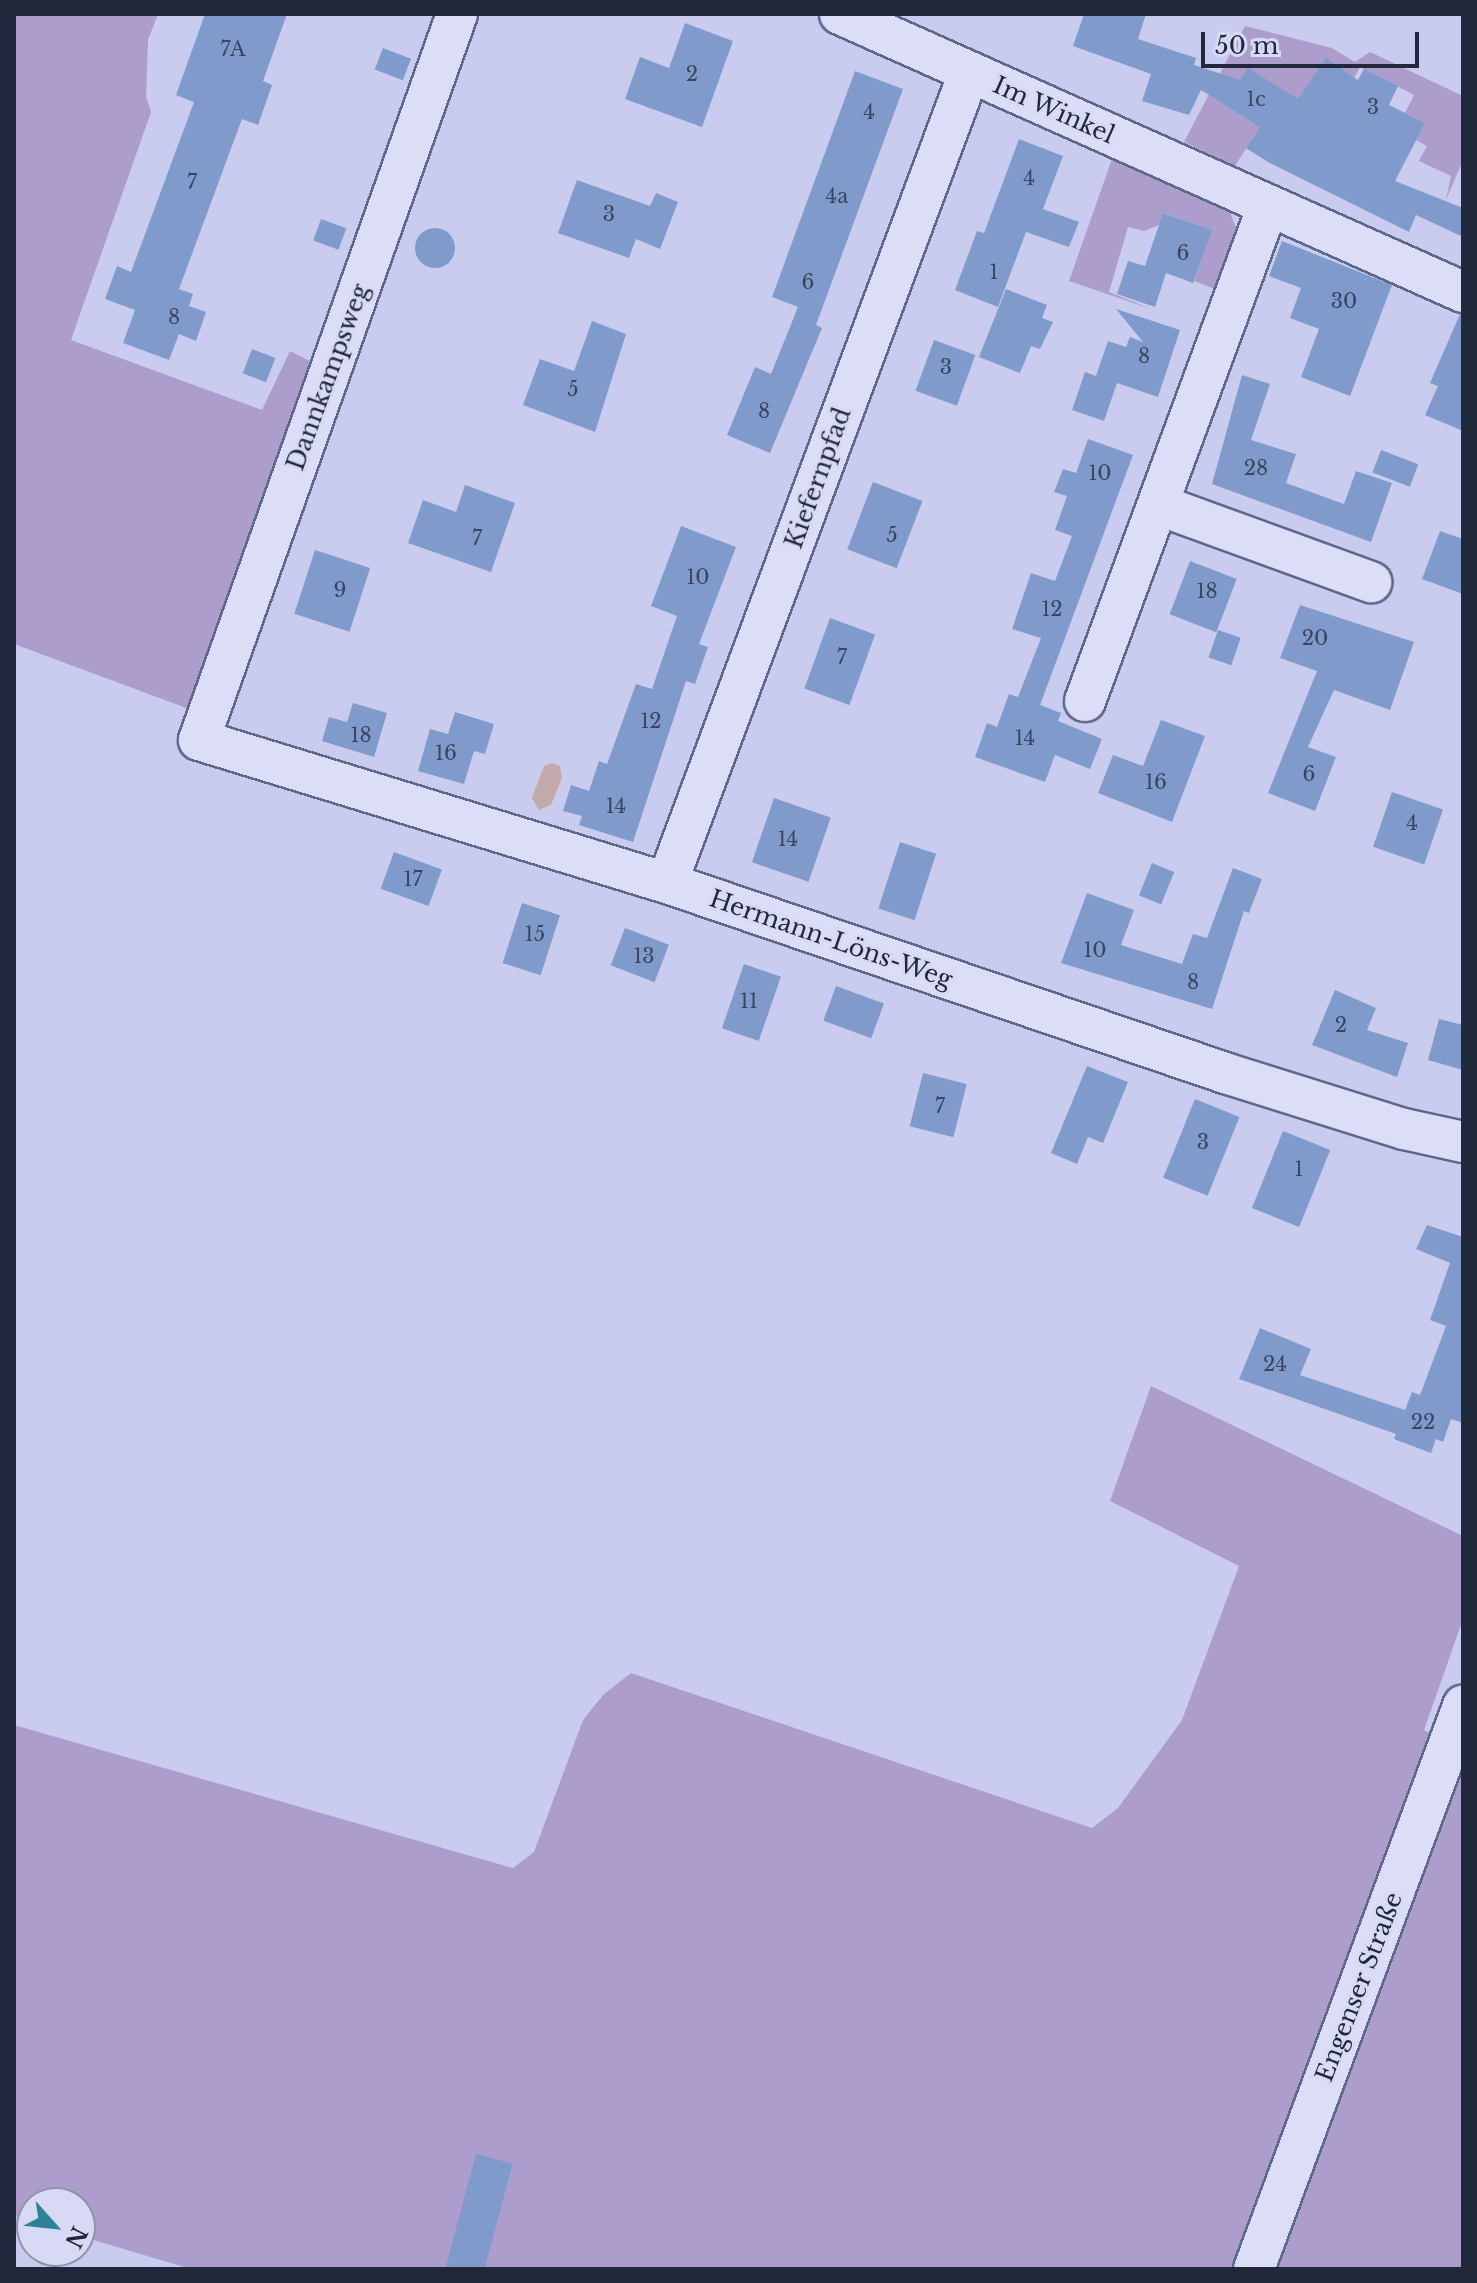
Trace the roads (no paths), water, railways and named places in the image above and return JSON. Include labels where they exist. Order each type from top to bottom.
[{"type":"street","name":"Dannkampsweg","points":[[199,740],[457,14]]},
{"type":"street","name":"Im Winkel","points":[[840,14],[1463,292]]},
{"type":"street","name":"Kiefernpfad","points":[[667,883],[969,73]]},
{"type":"street","points":[[1085,701],[1268,206]]},
{"type":"street","points":[[1159,505],[1371,582]]},
{"type":"street","name":"Hermann-Löns-Weg","points":[[199,740],[667,883],[1225,1073],[1404,1129],[1463,1142]]},
{"type":"street","name":"Engenser Straße","points":[[1254,2269],[1456,1748],[1463,1706]]}]
